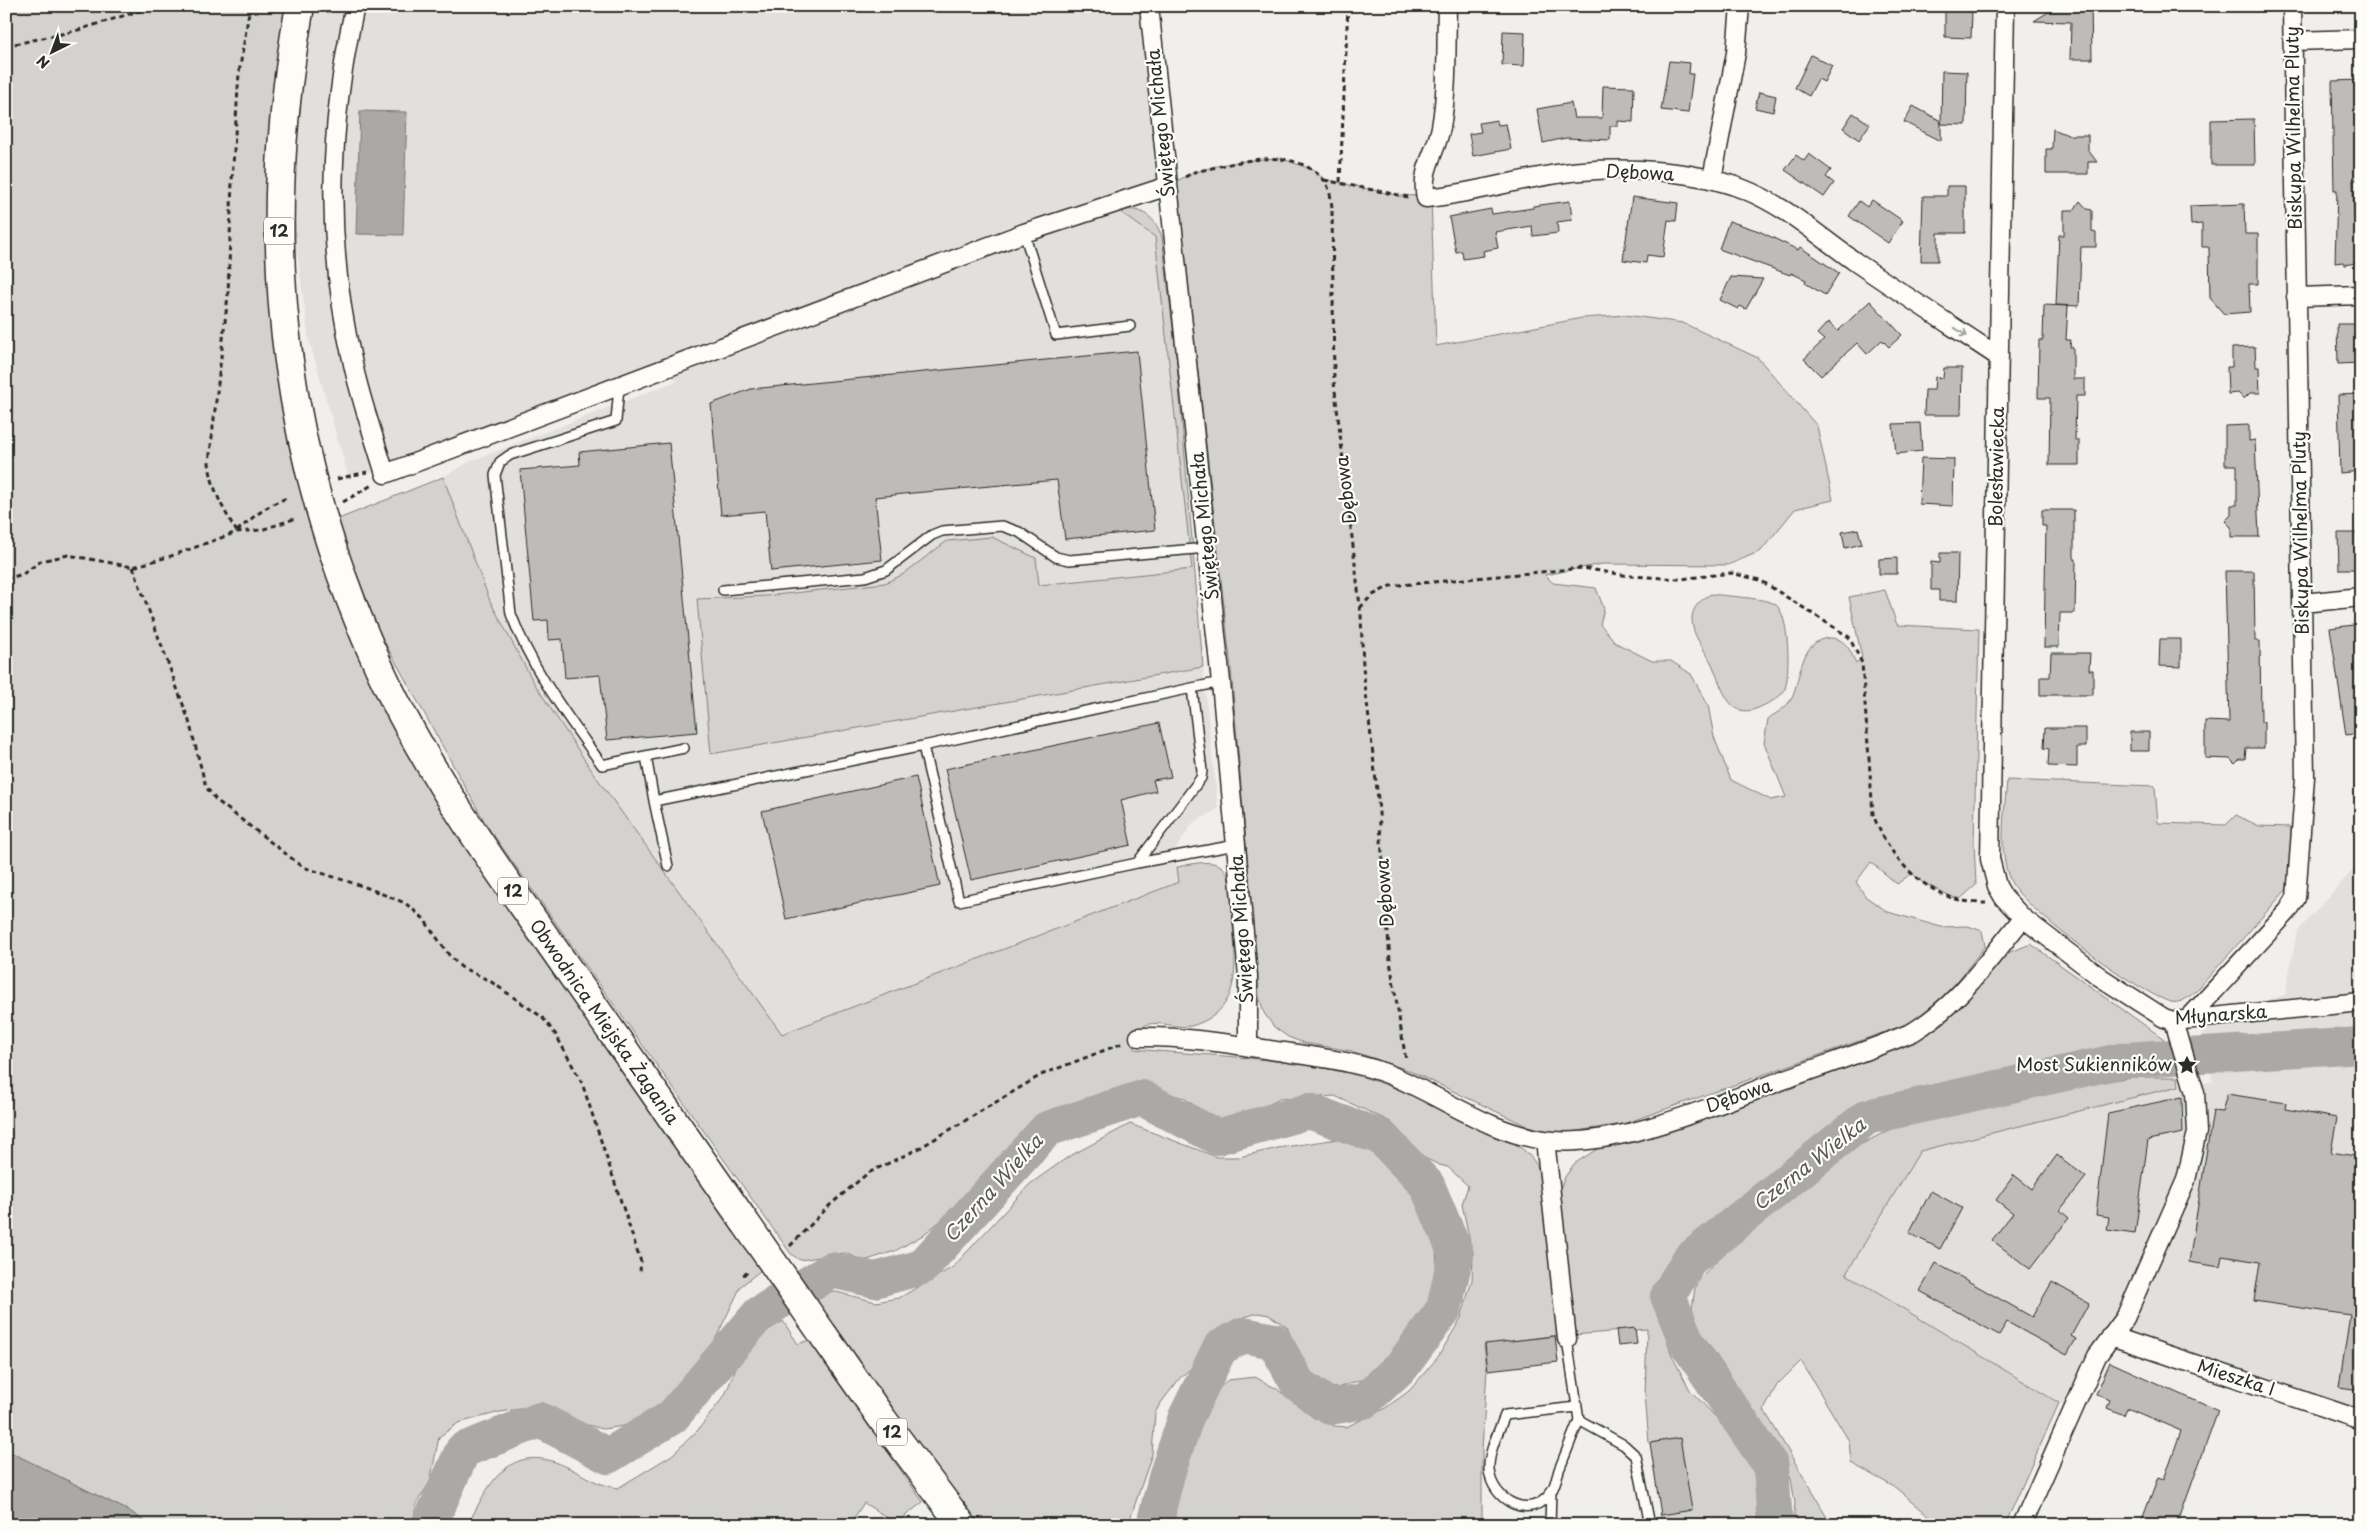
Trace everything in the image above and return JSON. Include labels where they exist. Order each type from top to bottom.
[{"type":"main road","name":"Obwodnica Miejska Żagania","points":[[300,6],[288,84],[281,148],[279,244],[289,371],[305,455],[337,564],[365,637],[393,696],[446,789],[526,910],[883,1420],[962,1525]]},
{"type":"street","points":[[355,6],[340,79],[334,125],[332,182],[334,242],[338,281],[353,366],[385,474],[1024,233],[1168,186]]},
{"type":"street","name":"Świętego Michała","points":[[1148,6],[1221,682],[1248,976],[1248,1047]]},
{"type":"street","points":[[1426,198],[1423,186],[1424,172],[1438,136],[1442,116],[1447,6]]},
{"type":"street","points":[[1712,179],[1736,53],[1740,6]]},
{"type":"street","name":"Bolesławiecka","points":[[2005,6],[1990,859],[1993,873],[2004,898],[2023,918]]},
{"type":"street","name":"Biskupa Wilhelma Pluty","points":[[2181,1019],[2288,911],[2296,898],[2305,777],[2292,6]]},
{"type":"street","points":[[2293,42],[2361,39]]},
{"type":"street","name":"Dębowa","points":[[1426,198],[1449,196],[1531,178],[1584,171],[1677,174],[1712,179],[1745,190],[1780,208],[1999,357]]},
{"type":"street","points":[[2296,297],[2361,295]]},
{"type":"street","points":[[2303,603],[2361,597]]},
{"type":"street","name":"Dębowa","points":[[1410,1084],[1501,1128],[1545,1140],[1564,1142],[1602,1138],[1652,1126],[1913,1032],[1930,1021],[1958,996],[2023,918]]},
{"type":"street","name":"Młynarska","points":[[2023,918],[2159,1016],[2181,1019],[2361,1002]]},
{"type":"street","points":[[2022,1525],[2097,1356],[2129,1310],[2186,1180],[2197,1132],[2195,1093],[2178,1038],[2181,1019]]},
{"type":"street","points":[[1139,1037],[1156,1037],[1248,1047],[1343,1061],[1374,1069],[1410,1084]]},
{"type":"street","points":[[1545,1140],[1567,1339]]},
{"type":"street","name":"Mieszka I","points":[[2110,1336],[2361,1420]]},
{"type":"lane","points":[[1024,233],[1056,335],[1130,326]]},
{"type":"lane","points":[[618,387],[616,421],[510,455],[500,462],[495,475],[511,614],[518,634],[550,692],[602,765],[684,748]]},
{"type":"lane","points":[[723,590],[865,576],[886,570],[932,535],[942,530],[1002,526],[1019,532],[1056,557],[1070,560],[1207,548]]},
{"type":"lane","points":[[654,801],[1221,682]]},
{"type":"lane","points":[[1137,863],[1201,778],[1202,771],[1192,688]]},
{"type":"lane","points":[[923,746],[959,901],[1137,863],[1236,845]]},
{"type":"lane","points":[[646,756],[668,866]]},
{"type":"lane","points":[[1550,1525],[1551,1492],[1579,1420],[1567,1339]]},
{"type":"lane","points":[[1551,1492],[1538,1505],[1526,1508],[1514,1505],[1502,1496],[1492,1482],[1490,1458],[1505,1415],[1577,1407]]},
{"type":"lane","points":[[1579,1420],[1624,1445],[1636,1456],[1650,1525]]},
{"type":"path","points":[[6,46],[75,31],[156,6]]},
{"type":"path","points":[[237,532],[216,496],[208,463],[218,397],[228,287],[239,73],[250,6]]},
{"type":"path","points":[[1340,182],[1348,6]]},
{"type":"path","points":[[1168,186],[1194,172],[1262,158],[1280,158],[1295,162],[1324,180],[1403,196],[1426,198]]},
{"type":"path","name":"Dębowa","points":[[1324,180],[1332,208],[1334,382],[1360,608],[1363,667],[1378,798],[1390,961],[1410,1084]]},
{"type":"path","points":[[332,480],[356,473],[385,474]]},
{"type":"path","points":[[340,503],[355,496],[385,474]]},
{"type":"path","points":[[237,532],[260,511],[287,498]]},
{"type":"path","points":[[6,579],[23,574],[41,561],[68,555],[133,567],[171,556],[237,532],[261,530],[297,518]]},
{"type":"path","points":[[133,567],[189,721],[206,787],[216,800],[303,868],[365,887],[405,903],[423,918],[449,955],[461,967],[490,981],[512,995],[542,1017],[556,1034],[582,1083],[641,1262],[640,1271]]},
{"type":"path","points":[[1360,608],[1371,596],[1390,586],[1583,568],[1629,576],[1681,579],[1731,573],[1760,580],[1849,637],[1856,649],[1862,663],[1873,814],[1878,830],[1890,849],[1922,882],[1942,895],[1976,904],[1992,903],[2004,898]]},
{"type":"path","points":[[789,1247],[831,1204],[868,1173],[924,1146],[1041,1076],[1075,1060],[1139,1037]]},
{"type":"path","points":[[743,1275],[756,1269]]},
{"type":"shaded area","points":[[6,6],[288,6],[267,225],[267,271],[273,330],[302,493],[326,569],[368,671],[761,1270],[741,1286],[717,1336],[682,1388],[650,1417],[624,1426],[603,1429],[557,1417],[534,1407],[500,1412],[458,1423],[439,1437],[430,1482],[416,1504],[413,1525],[150,1525],[131,1512],[6,1450]]},
{"type":"shaded area","points":[[313,6],[1149,6],[1168,186],[1104,208],[1122,213],[1156,239],[1218,809],[1193,823],[1174,851],[1180,882],[782,1034],[594,774],[534,683],[490,601],[443,477],[471,461],[677,381],[667,369],[385,474],[362,472],[348,475],[309,340],[294,229],[297,128]]},
{"type":"shaded area","points":[[360,111],[407,112],[403,235],[356,234]]},
{"type":"shaded area","points":[[1280,158],[1311,169],[1324,179],[1400,196],[1431,195],[1436,346],[1582,318],[1626,315],[1683,323],[1758,358],[1817,426],[1833,500],[1795,509],[1761,551],[1728,565],[1602,564],[1545,575],[1553,583],[1596,588],[1604,609],[1600,624],[1616,643],[1652,661],[1671,661],[1691,674],[1708,705],[1714,737],[1731,780],[1771,800],[1786,797],[1764,743],[1768,719],[1789,702],[1806,654],[1811,646],[1819,640],[1830,638],[1840,640],[1847,646],[1856,663],[1862,658],[1849,597],[1885,590],[1897,625],[1979,629],[1974,842],[1976,885],[1959,900],[1923,883],[1912,873],[1897,884],[1871,862],[1856,882],[1866,897],[1888,912],[1941,927],[1968,926],[1982,931],[1985,946],[1952,988],[1923,1017],[1623,1124],[1556,1134],[1525,1125],[1408,1070],[1352,1051],[1304,1043],[1288,1037],[1274,1027],[1264,1013],[1259,996],[1231,669],[1177,181],[1188,175],[1213,167],[1241,161]]},
{"type":"shaded area","points":[[1126,210],[1139,211],[1149,216],[1157,225],[1162,237],[1176,353],[1203,667],[711,754],[697,599],[766,596],[885,583],[902,575],[947,541],[992,537],[1036,558],[1039,585],[1192,569],[1155,237],[1122,213]]},
{"type":"shaded area","points":[[443,477],[490,601],[534,683],[594,774],[782,1034],[1179,882],[1177,867],[1198,863],[1213,863],[1225,869],[1231,894],[1235,957],[1232,986],[1227,999],[1220,1010],[1208,1019],[1191,1026],[1180,1027],[1158,1023],[1146,1025],[1139,1034],[1134,1049],[1278,1061],[1335,1070],[1363,1077],[1405,1093],[1504,1138],[1523,1149],[1530,1156],[1541,1175],[1559,1335],[1484,1345],[1487,1370],[1482,1449],[1482,1525],[1174,1525],[1177,1495],[1196,1426],[1208,1398],[1228,1380],[1255,1377],[1277,1389],[1314,1418],[1335,1426],[1346,1427],[1384,1409],[1409,1391],[1438,1357],[1461,1318],[1472,1280],[1473,1257],[1462,1204],[1468,1186],[1448,1167],[1423,1157],[1391,1122],[1335,1096],[1280,1099],[1233,1122],[1210,1117],[1184,1098],[1141,1086],[1104,1092],[1059,1109],[1020,1139],[966,1200],[923,1235],[895,1251],[864,1261],[845,1253],[800,1260],[791,1254],[487,826],[379,632],[336,520]]},
{"type":"shaded area","points":[[1711,594],[1763,600],[1775,604],[1780,610],[1784,619],[1788,644],[1787,681],[1783,692],[1771,702],[1747,711],[1739,710],[1732,705],[1722,689],[1711,662],[1695,635],[1692,623],[1696,606]]},
{"type":"shaded area","points":[[2007,780],[2155,786],[2158,823],[2226,825],[2236,815],[2259,826],[2291,827],[2292,877],[2286,890],[2197,990],[2182,1001],[2171,1002],[2156,996],[2110,968],[2059,930],[2020,895],[2011,882],[2004,858],[2004,818]]},
{"type":"shaded area","points":[[2361,861],[2361,1420],[2111,1336],[2072,1410],[1846,1274],[1920,1151],[2174,1086],[2213,1082],[2198,1020],[2285,995],[2297,932]]},
{"type":"shaded area","points":[[2031,944],[2164,1039],[2155,1047],[2091,1056],[1977,1079],[1855,1112],[1823,1130],[1781,1171],[1663,1270],[1657,1281],[1656,1305],[1672,1356],[1690,1390],[1732,1434],[1758,1472],[1765,1522],[1764,1525],[1662,1525],[1660,1514],[1691,1510],[1680,1439],[1649,1443],[1645,1394],[1647,1329],[1573,1335],[1560,1199],[1560,1188],[1565,1177],[1574,1164],[1597,1149],[1635,1142],[1792,1088],[1860,1060],[1914,1042],[1943,1024],[1963,1005],[2001,959],[2010,952]]},
{"type":"shaded area","points":[[2132,1077],[2178,1077],[2179,1086],[1920,1151],[1846,1274],[2059,1403],[2005,1525],[1940,1525],[1896,1488],[1851,1463],[1849,1441],[1801,1361],[1777,1385],[1764,1410],[1832,1525],[1793,1525],[1795,1503],[1791,1479],[1783,1461],[1755,1413],[1696,1325],[1692,1309],[1695,1287],[1700,1278],[1719,1258],[1854,1148],[1914,1117],[1992,1101]]},
{"type":"shaded area","points":[[1130,1124],[1217,1157],[1239,1157],[1278,1148],[1344,1138],[1358,1141],[1378,1154],[1402,1177],[1429,1216],[1436,1238],[1437,1280],[1429,1309],[1401,1345],[1369,1377],[1337,1388],[1327,1387],[1314,1379],[1298,1353],[1287,1327],[1269,1315],[1258,1313],[1238,1319],[1209,1345],[1196,1364],[1180,1378],[1155,1413],[1152,1454],[1128,1525],[975,1525],[943,1483],[816,1301],[832,1291],[876,1302],[899,1298],[953,1267],[1030,1184],[1068,1157]]},
{"type":"shaded area","points":[[783,1321],[798,1344],[809,1340],[923,1502],[896,1523],[864,1503],[849,1525],[468,1525],[493,1481],[516,1462],[530,1459],[546,1460],[565,1466],[596,1482],[618,1488],[672,1455],[698,1430],[725,1395],[738,1363],[765,1332]]},
{"type":"shaded area","points":[[6,1450],[131,1512],[150,1525],[6,1525]]},
{"type":"building","points":[[2058,6],[2091,6],[2092,59],[2070,59],[2071,22],[2034,21]]},
{"type":"building","points":[[1945,10],[1972,11],[1971,38],[1945,37]]},
{"type":"building","points":[[1503,31],[1525,32],[1524,66],[1502,65]]},
{"type":"building","points":[[1811,55],[1832,66],[1824,82],[1818,79],[1809,96],[1795,88]]},
{"type":"building","points":[[1669,61],[1690,63],[1689,74],[1693,74],[1688,113],[1661,110]]},
{"type":"building","points":[[1942,71],[1967,72],[1966,125],[1941,124]]},
{"type":"building","points":[[2360,80],[2360,180],[2353,180],[2354,219],[2357,219],[2357,236],[2361,236],[2361,262],[2345,265],[2343,262],[2335,263],[2337,190],[2334,190],[2332,81]]},
{"type":"building","points":[[1603,86],[1634,87],[1633,122],[1618,121],[1618,126],[1610,126],[1610,140],[1566,138],[1543,143],[1537,109],[1571,103],[1574,118],[1602,118]]},
{"type":"building","points":[[1759,92],[1776,96],[1773,112],[1755,108]]},
{"type":"building","points":[[1913,106],[1941,121],[1941,141],[1904,122]]},
{"type":"building","points":[[1853,113],[1870,124],[1859,140],[1843,128]]},
{"type":"building","points":[[2254,119],[2255,165],[2211,165],[2211,120]]},
{"type":"building","points":[[1497,120],[1498,125],[1506,124],[1511,149],[1473,156],[1469,134],[1481,132],[1479,123]]},
{"type":"building","points":[[2053,129],[2068,135],[2088,135],[2088,150],[2097,162],[2088,162],[2088,174],[2046,174],[2046,149],[2052,149]]},
{"type":"building","points":[[1809,154],[1831,170],[1826,177],[1834,183],[1824,197],[1785,170],[1796,155],[1804,161]]},
{"type":"building","points":[[1947,186],[1965,186],[1965,233],[1938,233],[1938,261],[1921,261],[1923,196],[1947,196]]},
{"type":"building","points":[[1632,197],[1678,203],[1676,221],[1668,220],[1663,257],[1647,255],[1646,263],[1623,260]]},
{"type":"building","points":[[1872,200],[1903,221],[1888,243],[1849,216],[1859,201],[1867,207]]},
{"type":"building","points":[[1570,201],[1572,220],[1557,222],[1558,233],[1533,236],[1532,226],[1495,232],[1498,248],[1483,251],[1484,256],[1463,259],[1462,251],[1456,252],[1449,217],[1491,209],[1492,214]]},
{"type":"building","points":[[2080,201],[2087,209],[2092,210],[2092,232],[2096,233],[2096,247],[2081,247],[2079,306],[2056,305],[2059,235],[2064,235],[2064,210],[2074,210]]},
{"type":"building","points":[[2244,204],[2245,234],[2258,234],[2258,284],[2249,284],[2250,312],[2224,314],[2210,298],[2209,247],[2202,247],[2202,224],[2191,225],[2190,206]]},
{"type":"building","points":[[1729,221],[1759,231],[1798,250],[1800,247],[1839,273],[1825,295],[1805,283],[1806,280],[1791,273],[1790,275],[1719,249]]},
{"type":"building","points":[[1731,277],[1763,279],[1746,309],[1740,306],[1738,309],[1720,300]]},
{"type":"building","points":[[1870,301],[1902,335],[1889,347],[1882,340],[1867,354],[1857,343],[1821,376],[1804,359],[1824,340],[1817,334],[1828,322],[1838,331]]},
{"type":"building","points":[[2044,305],[2068,306],[2066,340],[2071,340],[2070,347],[2073,347],[2073,379],[2085,379],[2085,396],[2076,396],[2075,440],[2079,440],[2079,465],[2049,465],[2050,398],[2038,398],[2039,340],[2043,340]]},
{"type":"building","points":[[2337,324],[2361,324],[2361,363],[2338,364]]},
{"type":"building","points":[[2255,347],[2256,367],[2259,367],[2260,393],[2250,393],[2244,399],[2238,393],[2228,394],[2227,367],[2232,367],[2232,348]]},
{"type":"building","points":[[1137,351],[1155,530],[1065,539],[1057,480],[875,497],[882,560],[771,571],[765,511],[721,515],[711,404],[751,389]]},
{"type":"building","points":[[1944,368],[1962,368],[1961,415],[1924,415],[1925,390],[1934,390],[1935,377],[1943,378]]},
{"type":"building","points":[[2361,394],[2361,471],[2340,473],[2338,395]]},
{"type":"building","points":[[1920,423],[1922,451],[1896,454],[1893,424]]},
{"type":"building","points":[[2249,425],[2249,441],[2255,440],[2259,537],[2231,537],[2231,527],[2225,521],[2231,515],[2231,505],[2237,505],[2237,465],[2225,465],[2225,426]]},
{"type":"building","points":[[669,443],[697,732],[607,740],[600,675],[565,678],[562,639],[549,640],[548,620],[534,621],[520,470],[580,465],[579,452]]},
{"type":"building","points":[[1921,458],[1954,459],[1953,506],[1919,504]]},
{"type":"building","points":[[2042,510],[2074,510],[2074,559],[2076,559],[2075,613],[2060,613],[2059,647],[2044,647],[2046,526],[2042,526]]},
{"type":"building","points":[[1858,529],[1862,544],[1845,548],[1842,532]]},
{"type":"building","points":[[2338,533],[2361,533],[2361,569],[2339,569]]},
{"type":"building","points":[[1940,553],[1958,553],[1957,601],[1939,601],[1939,590],[1931,590],[1931,562],[1940,563]]},
{"type":"building","points":[[1897,558],[1897,574],[1879,574],[1879,559]]},
{"type":"building","points":[[2225,571],[2254,571],[2255,641],[2260,641],[2261,722],[2264,722],[2264,748],[2246,748],[2245,759],[2240,759],[2235,764],[2230,759],[2205,758],[2205,721],[2229,722]]},
{"type":"building","points":[[2361,624],[2361,733],[2346,735],[2330,628]]},
{"type":"building","points":[[2160,639],[2181,639],[2181,667],[2159,666]]},
{"type":"building","points":[[2051,653],[2090,653],[2089,670],[2093,670],[2093,695],[2040,695],[2040,677],[2050,677]]},
{"type":"building","points":[[1159,723],[1171,777],[1153,780],[1156,791],[1121,800],[1131,845],[971,880],[945,769]]},
{"type":"building","points":[[2045,728],[2086,728],[2086,747],[2077,747],[2077,767],[2048,766],[2049,749],[2044,748]]},
{"type":"building","points":[[2130,732],[2149,732],[2149,751],[2130,751]]},
{"type":"building","points":[[916,777],[940,886],[786,919],[762,811]]},
{"type":"building","points":[[2227,1094],[2286,1103],[2285,1109],[2337,1118],[2331,1152],[2361,1157],[2361,1390],[2339,1387],[2350,1315],[2254,1301],[2260,1262],[2222,1256],[2220,1267],[2189,1262],[2213,1111],[2222,1112]]},
{"type":"building","points":[[2182,1097],[2183,1133],[2148,1140],[2135,1234],[2107,1230],[2109,1217],[2096,1215],[2108,1113]]},
{"type":"building","points":[[2057,1155],[2086,1177],[2060,1210],[2069,1218],[2030,1269],[1992,1240],[2013,1213],[1996,1200],[2014,1175],[2032,1189]]},
{"type":"building","points":[[1931,1191],[1962,1208],[1940,1249],[1909,1233]]},
{"type":"building","points":[[1936,1263],[2032,1317],[2052,1282],[2089,1303],[2071,1336],[2076,1339],[2067,1355],[2007,1322],[1999,1335],[1920,1291]]},
{"type":"building","points":[[1635,1328],[1637,1344],[1618,1346],[1616,1330]]},
{"type":"building","points":[[1555,1336],[1558,1362],[1488,1370],[1485,1344]]},
{"type":"building","points":[[2110,1362],[2218,1411],[2177,1525],[2140,1525],[2158,1477],[2164,1479],[2181,1431],[2127,1408],[2124,1415],[2107,1408],[2110,1400],[2096,1394]]},
{"type":"building","points":[[1680,1438],[1692,1510],[1661,1515],[1650,1443]]},
{"type":"waterway","name":"Czerna Wielka","points":[[1775,1525],[1771,1466],[1688,1345],[1668,1296],[1689,1260],[1867,1117],[2124,1060],[2361,1045]]},
{"type":"waterway","name":"Czerna Wielka","points":[[429,1525],[463,1450],[540,1420],[608,1456],[672,1417],[759,1314],[831,1270],[875,1280],[922,1267],[1047,1129],[1142,1098],[1217,1137],[1309,1111],[1381,1137],[1427,1185],[1456,1254],[1444,1309],[1402,1366],[1364,1401],[1330,1407],[1298,1384],[1274,1341],[1243,1335],[1220,1348],[1186,1417],[1167,1474],[1154,1525]]},
{"type":"place","name":"Most Sukienników","points":[[2187,1065]]}]
